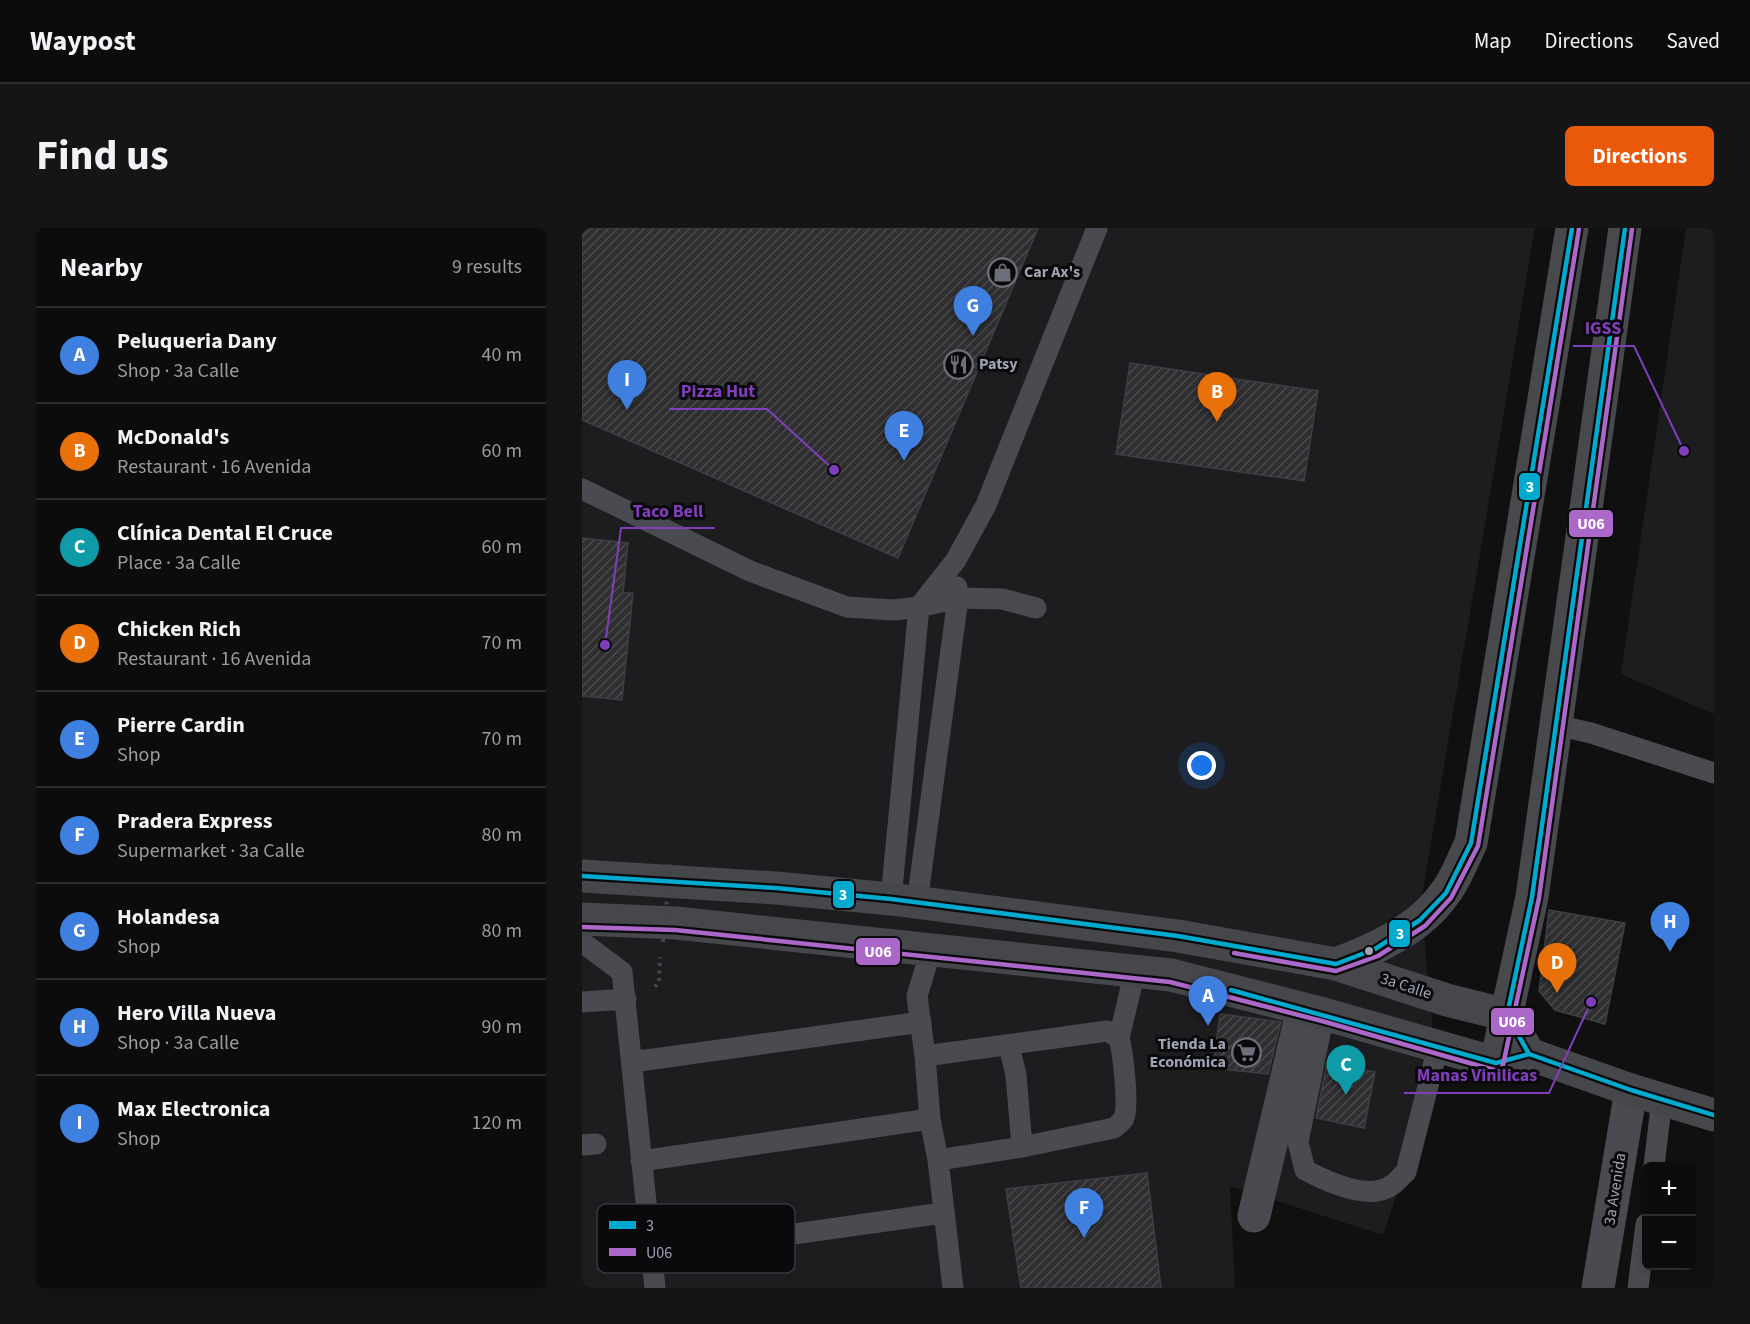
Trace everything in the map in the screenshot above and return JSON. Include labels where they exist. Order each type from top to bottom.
[{"type":"main road","points":[[1336,963],[1375,949],[1420,920],[1446,893],[1471,843],[1572,228]]},
{"type":"main road","points":[[1496,1063],[1532,897],[1625,228]]},
{"type":"main road","name":"3a Calle","points":[[582,876],[776,888],[904,901],[1178,936],[1336,963],[1447,1000],[1507,1015]]},
{"type":"main road","points":[[582,919],[676,923],[1170,975],[1314,1011],[1496,1063],[1529,1054],[1631,1090],[1714,1114]]},
{"type":"main road","points":[[1507,1015],[1529,1054]]},
{"type":"street","points":[[1254,1216],[1314,1011]]},
{"type":"street","name":"3a Avenida","points":[[1598,1288],[1631,1090]]},
{"type":"lane","points":[[904,901],[919,607],[956,560],[986,505],[1097,228]]},
{"type":"lane","points":[[582,489],[750,571],[847,607],[894,610],[958,598],[1002,599],[1036,608]]},
{"type":"lane","points":[[904,901],[958,598],[956,560]]},
{"type":"lane","points":[[1556,725],[1591,733],[1714,773]]},
{"type":"lane","points":[[582,942],[622,972],[646,1204]]},
{"type":"lane","points":[[931,950],[917,996],[930,1119],[938,1160],[953,1288]]},
{"type":"lane","points":[[938,1160],[1022,1147],[1114,1128],[1123,1120],[1125,1110],[1123,1053],[1119,1038],[1135,971]]},
{"type":"lane","points":[[582,1002],[626,999]]},
{"type":"lane","points":[[1314,1011],[1298,1142],[1305,1170],[1328,1182],[1369,1192],[1390,1187],[1406,1172],[1438,1047]]},
{"type":"lane","points":[[632,1062],[921,1022]]},
{"type":"lane","points":[[925,1056],[1107,1031],[1119,1038]]},
{"type":"lane","points":[[1009,1046],[1017,1075],[1022,1147]]},
{"type":"lane","points":[[1655,1162],[1662,1099]]},
{"type":"lane","points":[[641,1161],[930,1119]]},
{"type":"lane","points":[[795,1234],[943,1213]]},
{"type":"lane","points":[[1638,1288],[1642,1260]]},
{"type":"lane","points":[[654,1273],[656,1288]]},
{"type":"path","points":[[663,942],[669,864]]},
{"type":"shaded area","points":[[582,228],[1535,228],[1421,903],[1437,1075],[1383,1235],[1230,1186],[1235,1288],[582,1288]]},
{"type":"shaded area","points":[[1686,228],[1714,228],[1714,714],[1621,674]]},
{"type":"building","points":[[582,228],[1038,228],[898,558],[582,420]]},
{"type":"building","points":[[1130,363],[1318,391],[1304,481],[1116,454]]},
{"type":"building","points":[[582,538],[628,543],[623,593],[633,593],[622,700],[582,696]]},
{"type":"building","points":[[1549,910],[1625,923],[1605,1024],[1555,1010],[1539,991]]},
{"type":"building","name":"Tienda La Económica","points":[[1220,1014],[1281,1022],[1268,1074],[1213,1068]]},
{"type":"building","points":[[1327,1062],[1375,1072],[1364,1128],[1316,1118]]},
{"type":"building","points":[[1147,1173],[1161,1288],[1021,1288],[1006,1189]]},
{"type":"transit line","name":"3","points":[[582,876],[776,888],[891,899],[1178,936],[1336,964],[1375,949],[1420,920],[1446,893],[1471,843],[1572,228]]},
{"type":"transit line","name":"3","points":[[1529,1054],[1507,1015],[1532,897],[1625,228]]},
{"type":"transit line","name":"U06","points":[[1234,953],[1336,971],[1378,956],[1425,926],[1451,898],[1478,846],[1579,229]]},
{"type":"transit line","name":"U06","points":[[582,927],[675,930],[1170,982],[1322,1021],[1494,1070],[1500,1069],[1503,1065],[1539,898],[1632,229]]},
{"type":"transit line","name":"3","points":[[1231,990],[1496,1063],[1529,1054],[1631,1090],[1714,1115]]},
{"type":"place","name":"Car Ax's","points":[[1003,272]]},
{"type":"place","name":"Holandesa","points":[[973,336]]},
{"type":"place","name":"Patsy","points":[[958,364]]},
{"type":"place","name":"Max Electronica","points":[[627,410]]},
{"type":"place","name":"McDonald's","points":[[1217,422]]},
{"type":"place","name":"IGSS","points":[[1684,451]]},
{"type":"place","name":"Pierre Cardin","points":[[904,461]]},
{"type":"place","name":"Pizza Hut","points":[[834,470]]},
{"type":"place","name":"Taco Bell","points":[[605,645]]},
{"type":"place","name":"Hero Villa Nueva","points":[[1670,952]]},
{"type":"place","name":"Chicken Rich","points":[[1557,993]]},
{"type":"place","name":"Manas Vinilicas","points":[[1591,1002]]},
{"type":"place","name":"Peluqueria Dany","points":[[1208,1026]]},
{"type":"place","name":"Tienda La Económica","points":[[1247,1053]]},
{"type":"place","name":"Clínica Dental El Cruce","points":[[1346,1095]]},
{"type":"place","name":"Pradera Express","points":[[1084,1238]]}]
